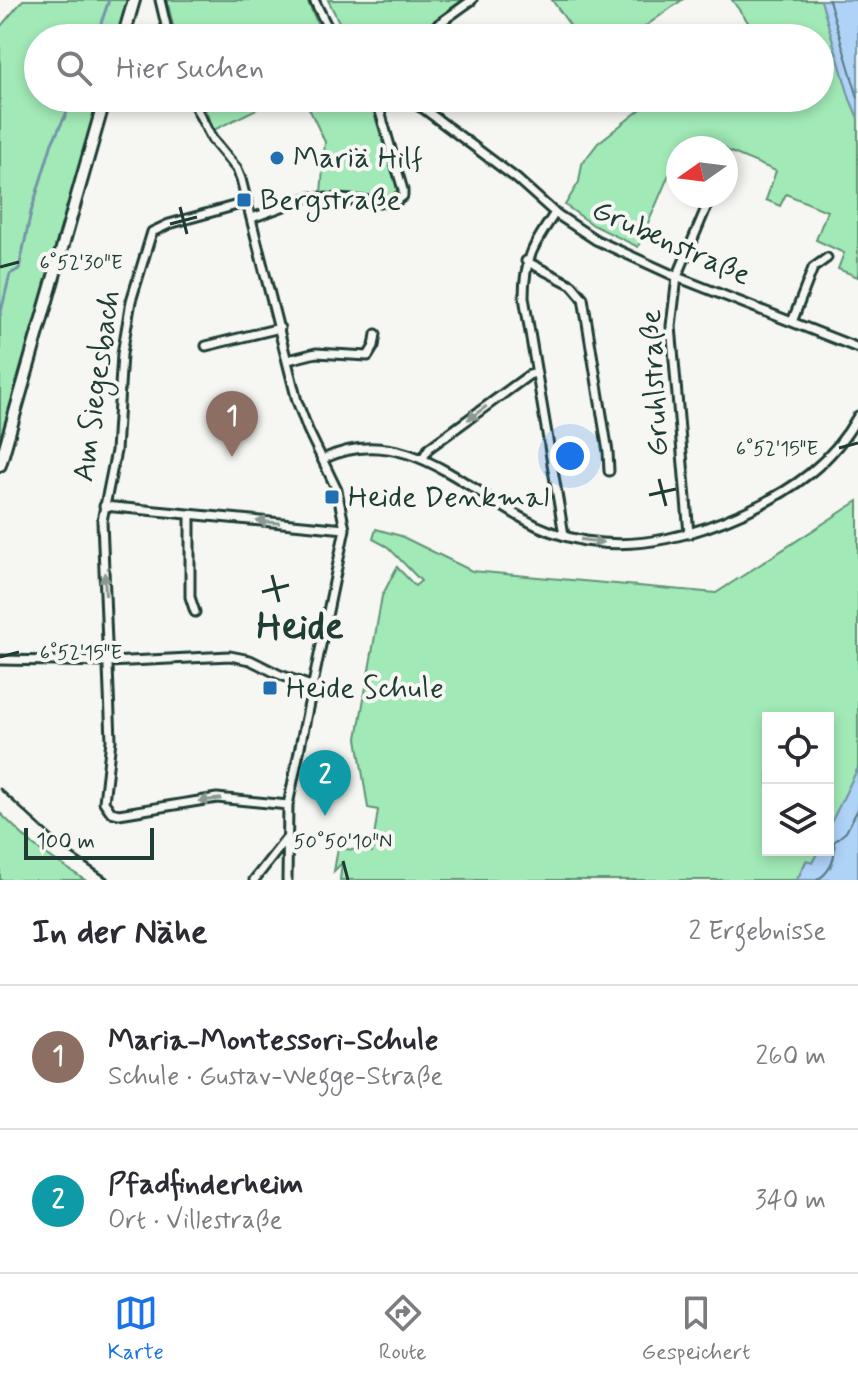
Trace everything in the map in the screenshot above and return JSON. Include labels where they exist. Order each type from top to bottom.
[{"type":"main road","points":[[127,24],[134,1]]},
{"type":"main road","points":[[0,465],[101,112]]},
{"type":"street","points":[[160,0],[166,24]]},
{"type":"street","points":[[314,0],[326,24]]},
{"type":"street","points":[[439,24],[472,0]]},
{"type":"street","points":[[198,112],[212,139],[237,169],[297,401],[337,490],[345,529],[288,805],[287,880]]},
{"type":"street","points":[[252,218],[309,197],[394,203],[399,200],[403,190],[378,112]]},
{"type":"street","name":"Grubenstraße","points":[[428,112],[517,179],[555,213],[596,240],[677,277],[858,348]]},
{"type":"street","name":"Am Siegesbach","points":[[248,202],[169,224],[152,232],[131,301],[122,354],[116,451],[102,521],[111,740],[104,802],[111,812],[119,814],[217,798],[288,805]]},
{"type":"street","name":"Gruhlstraße","points":[[689,534],[671,326],[677,277],[706,208]]},
{"type":"street","points":[[555,213],[532,246],[526,261],[524,297],[564,535]]},
{"type":"street","points":[[792,322],[813,268],[827,258]]},
{"type":"street","points":[[526,261],[572,285],[583,298],[609,471]]},
{"type":"street","points":[[206,346],[280,328]]},
{"type":"street","points":[[288,360],[316,353],[368,356],[376,334]]},
{"type":"street","points":[[423,458],[429,448],[536,373]]},
{"type":"street","points":[[323,459],[335,453],[375,448],[423,458],[458,476],[519,517],[564,535],[611,544],[645,543],[689,534],[767,502],[795,486],[833,453],[858,416]]},
{"type":"street","points":[[104,506],[345,529]]},
{"type":"street","points":[[190,516],[190,597],[195,612]]},
{"type":"street","points":[[0,660],[109,662],[230,656],[250,660],[311,686]]},
{"type":"street","points":[[254,880],[286,839]]},
{"type":"green space","points":[[23,0],[134,0],[127,24],[24,24],[24,112],[101,112],[0,443],[0,27]]},
{"type":"green space","points":[[167,0],[307,0],[318,24],[173,24]]},
{"type":"green space","points":[[328,0],[467,0],[432,24],[340,24]]},
{"type":"green space","points":[[552,0],[682,0],[649,24],[569,24]]},
{"type":"green space","points":[[732,0],[821,0],[828,24],[745,24],[748,22]]},
{"type":"green space","points":[[834,44],[858,118],[858,277],[838,269],[844,253],[816,240],[827,211],[786,194],[780,206],[766,200],[776,171],[738,155],[738,136],[666,136],[666,181],[638,247],[593,225],[565,205],[579,182],[582,164],[598,143],[637,112],[834,112]]},
{"type":"green space","points":[[206,112],[251,112],[214,130]]},
{"type":"green space","points":[[311,112],[373,112],[398,189],[391,196],[321,194],[325,142]]},
{"type":"green space","points":[[858,501],[858,768],[834,817],[834,712],[762,712],[762,856],[816,856],[812,863],[806,861],[797,880],[340,880],[342,863],[334,871],[338,848],[372,852],[378,810],[368,808],[357,738],[382,596],[397,567],[415,586],[421,581],[388,547],[373,539],[376,529],[401,536],[472,571],[716,593]]},
{"type":"green space","points":[[0,813],[34,846],[85,880],[0,880]]},
{"type":"water","points":[[821,0],[858,0],[858,118],[834,44],[834,24],[828,24]]},
{"type":"water","points":[[858,768],[858,880],[797,880],[807,860],[812,863],[816,856],[834,856],[834,817]]},
{"type":"waterway","points":[[101,24],[109,0]]},
{"type":"waterway","points":[[0,316],[10,274],[19,269],[31,212],[52,143],[67,112]]},
{"type":"railway","points":[[0,789],[68,851],[110,880]]},
{"type":"place","name":"Mariä Hilf","points":[[277,158]]},
{"type":"place","name":"Bergstraße","points":[[244,200]]},
{"type":"place","name":"Maria-Montessori-Schule","points":[[232,457]]},
{"type":"place","name":"Heide Denkmal","points":[[332,497]]},
{"type":"place","name":"Heide Schule","points":[[270,688]]},
{"type":"place","name":"Pfadfinderheim","points":[[325,816]]},
{"type":"district","name":"Heide","points":[[300,627]]}]
